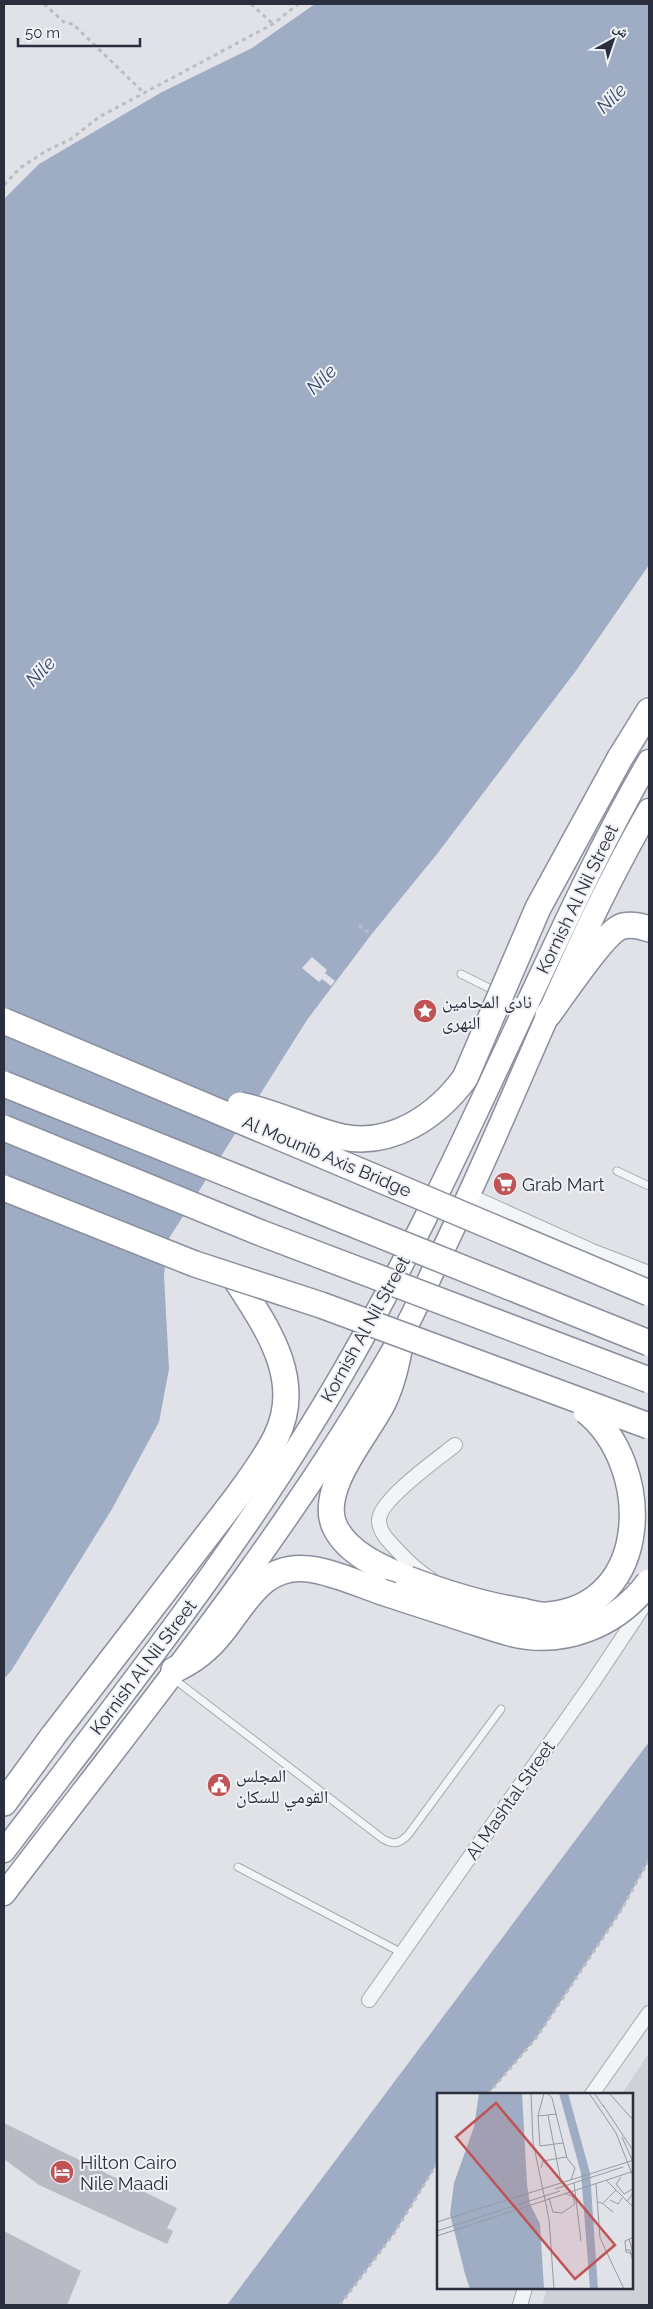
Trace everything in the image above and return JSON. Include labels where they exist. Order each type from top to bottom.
[{"type":"highway","points":[[198,1101],[255,1108],[317,1130],[342,1137],[365,1139],[389,1134],[411,1126],[432,1114],[450,1098],[465,1078],[538,908],[620,758],[649,711]]},
{"type":"highway","name":"Kornish Al Nil Street","points":[[4,1894],[280,1528],[337,1445],[401,1337],[470,1196],[537,1011],[598,851],[649,760]]},
{"type":"highway","name":"Kornish Al Nil Street","points":[[4,1851],[242,1533],[295,1452],[352,1357],[537,1011],[577,950],[649,810]]},
{"type":"highway","points":[[537,1011],[607,936],[621,926],[640,925],[649,929]]},
{"type":"highway","name":"Al Mounib Axis Bridge","points":[[4,1021],[198,1101],[649,1293]]},
{"type":"highway","points":[[4,1084],[649,1343]]},
{"type":"highway","points":[[4,1128],[261,1233],[649,1380]]},
{"type":"highway","points":[[4,1188],[235,1278],[321,1305],[649,1426]]},
{"type":"highway","points":[[4,1803],[53,1736],[236,1498],[263,1460],[277,1435],[284,1408],[285,1379],[278,1351],[265,1325],[235,1278]]},
{"type":"highway","points":[[401,1337],[398,1359],[386,1396],[338,1480],[330,1502],[334,1526],[349,1546],[375,1565],[408,1579],[476,1602],[547,1616],[577,1609],[604,1594],[625,1572],[640,1545],[646,1515],[644,1484],[633,1456],[614,1432],[596,1418],[536,1384]]},
{"type":"highway","points":[[172,1673],[200,1655],[222,1632],[258,1584],[283,1570],[311,1569],[511,1633],[551,1637],[571,1634],[609,1620],[630,1604],[648,1594]]},
{"type":"street","points":[[470,1196],[592,1251],[649,1273]]},
{"type":"street","points":[[455,1445],[404,1486],[380,1515],[379,1521],[383,1534],[404,1557],[428,1577],[454,1593],[513,1616],[544,1618],[575,1616],[624,1589],[648,1594]]},
{"type":"street","name":"Al Mashtal Street","points":[[369,2000],[593,1682],[648,1594]]},
{"type":"street","points":[[593,2093],[649,2013]]},
{"type":"street","points":[[520,2305],[525,2289]]},
{"type":"lane","points":[[461,974],[537,1011]]},
{"type":"lane","points":[[617,1171],[649,1186]]},
{"type":"lane","points":[[172,1673],[392,1844],[401,1842],[408,1835],[501,1709]]},
{"type":"lane","points":[[238,1867],[402,1953]]},
{"type":"path","points":[[44,4],[65,23],[73,24],[144,93]]},
{"type":"path","points":[[251,4],[273,24]]},
{"type":"path","points":[[4,186],[20,168],[46,151],[71,139],[99,117],[273,24],[298,4]]},
{"type":"path","points":[[360,925],[371,935]]},
{"type":"path","points":[[489,2093],[537,2037],[620,1912],[649,1860]]},
{"type":"path","points":[[340,2305],[395,2232],[437,2164]]},
{"type":"shaded area","points":[[649,2053],[649,2305],[542,2305],[547,2289],[633,2289],[633,2093],[623,2093]]},
{"type":"water","name":"Nile","points":[[315,4],[649,4],[649,565],[575,672],[437,854],[371,935],[307,1020],[168,1240],[164,1275],[169,1369],[159,1422],[112,1509],[11,1671],[4,1679],[4,199],[39,164],[162,92],[252,48]]},
{"type":"water","points":[[649,1742],[649,1860],[620,1912],[537,2037],[489,2093],[437,2093],[437,2164],[395,2232],[340,2305],[227,2305]]},
{"type":"pier","points":[[312,957],[327,970],[325,973],[335,981],[331,986],[322,979],[319,982],[302,968]]},
{"type":"building","name":"Hilton Cairo Nile Maadi","points":[[4,2123],[177,2208],[167,2228],[173,2231],[167,2244],[39,2185],[4,2159]]},
{"type":"building","points":[[4,2231],[81,2271],[67,2305],[4,2305]]},
{"type":"place","name":"نادى المحامين النهرى","points":[[425,1011]]},
{"type":"place","name":"Grab Mart","points":[[505,1184]]},
{"type":"place","name":"المجلس القومي للسكان","points":[[219,1785]]},
{"type":"place","name":"Hilton Cairo Nile Maadi","points":[[62,2172]]}]
